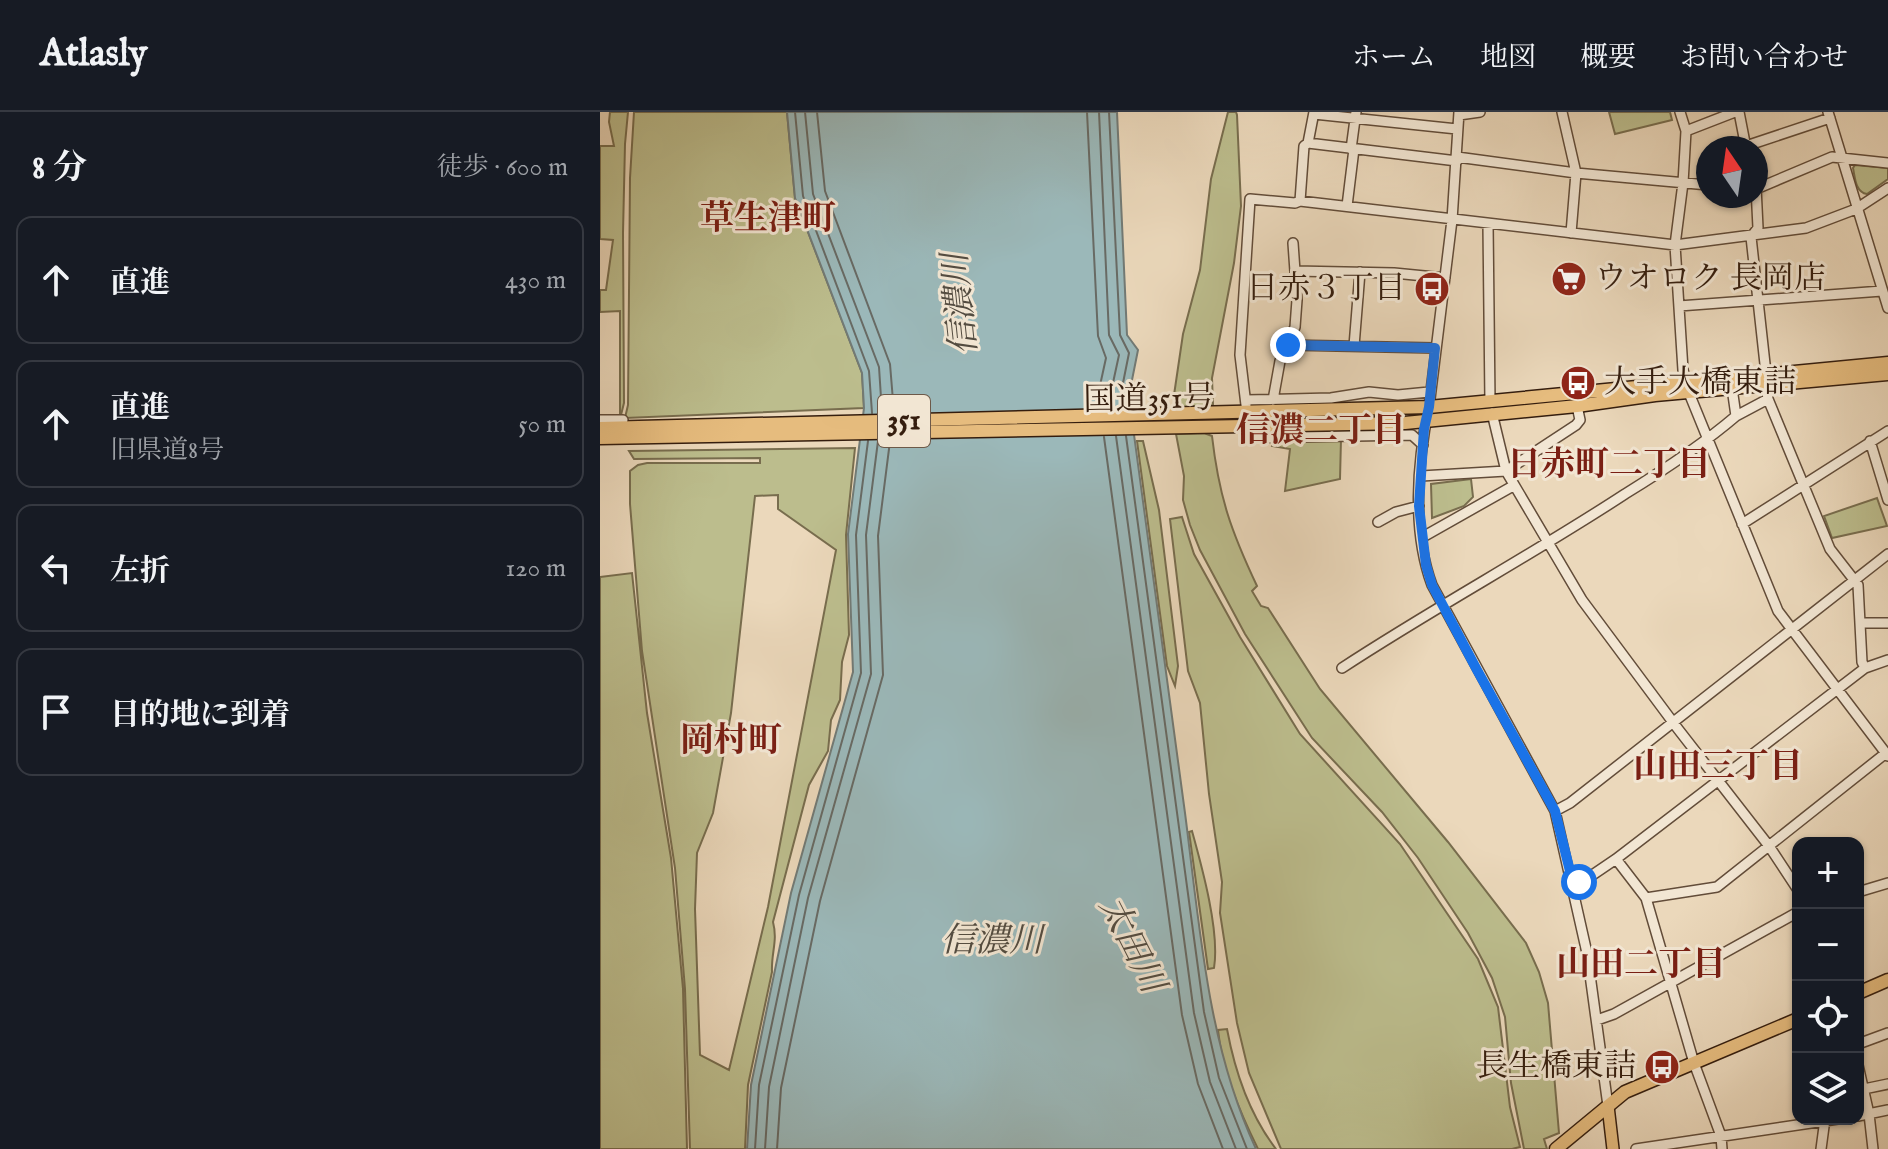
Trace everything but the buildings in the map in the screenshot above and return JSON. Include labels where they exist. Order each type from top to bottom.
[{"type":"highway","name":"国道351号","points":[[600,428],[1207,420],[1426,421],[1491,407],[1688,387],[1766,386],[1888,363]]},
{"type":"highway","name":"国道351号","points":[[600,438],[1207,420],[1429,407],[1577,406],[1688,387],[1766,386],[1888,374]]},
{"type":"highway","points":[[1864,990],[1888,980]]},
{"type":"highway","points":[[1562,1147],[1625,1092],[1792,1022]]},
{"type":"main road","points":[[1608,1106],[1613,1149]]},
{"type":"street","points":[[1480,112],[1459,114],[1452,220],[1423,445],[1419,506],[1421,538],[1430,578],[1555,811],[1573,883],[1597,1020],[1608,1106]]},
{"type":"street","points":[[1562,112],[1576,173],[1571,233]]},
{"type":"street","points":[[1646,898],[1717,887],[1887,754],[1773,602],[1688,387],[1683,370],[1675,245],[1686,131],[1680,112]]},
{"type":"street","points":[[1686,131],[1737,112],[1743,136]]},
{"type":"street","points":[[1300,201],[1304,146],[1308,143],[1314,113],[1355,115],[1457,129]]},
{"type":"street","points":[[1347,206],[1355,115]]},
{"type":"street","points":[[1768,139],[1829,115],[1888,308]]},
{"type":"street","points":[[1308,143],[1696,184]]},
{"type":"street","points":[[1768,183],[1832,157],[1888,163]]},
{"type":"street","points":[[1429,392],[1398,395],[1369,392],[1331,398],[1246,403],[1240,355],[1250,199],[1347,206],[1675,245],[1806,228],[1856,209],[1888,188]]},
{"type":"street","points":[[1757,208],[1758,228],[1751,237],[1766,386],[1830,549],[1855,579],[1865,668]]},
{"type":"street","points":[[1488,224],[1491,407],[1506,471],[1582,600],[1769,846],[1792,881]]},
{"type":"street","points":[[1273,400],[1280,361],[1295,327],[1293,243]]},
{"type":"street","points":[[1295,271],[1445,278]]},
{"type":"street","points":[[1354,346],[1360,272]]},
{"type":"street","points":[[1679,306],[1882,291]]},
{"type":"street","points":[[1288,345],[1435,348]]},
{"type":"street","points":[[1342,668],[1443,604],[1549,544],[1707,441],[1766,386]]},
{"type":"street","points":[[1732,388],[1736,416]]},
{"type":"street","points":[[1421,476],[1506,471],[1576,425],[1580,420],[1577,406]]},
{"type":"street","points":[[600,420],[623,420]]},
{"type":"street","points":[[1742,524],[1888,431]]},
{"type":"street","points":[[1247,433],[1247,438],[1412,435],[1423,445]]},
{"type":"street","points":[[1870,441],[1888,500]]},
{"type":"street","points":[[1421,538],[1513,486]]},
{"type":"street","points":[[1378,522],[1396,512],[1419,506]]},
{"type":"street","points":[[1555,811],[1570,803],[1675,722],[1888,554]]},
{"type":"street","points":[[1861,623],[1888,623]]},
{"type":"street","points":[[1573,883],[1588,878],[1616,859],[1865,668],[1888,660]]},
{"type":"street","points":[[1616,859],[1646,898],[1694,1063],[1721,1136],[1722,1149]]},
{"type":"street","points":[[1864,890],[1888,883]]},
{"type":"street","points":[[1597,1020],[1614,1014],[1792,915]]},
{"type":"street","points":[[1864,1042],[1888,1033]]},
{"type":"street","points":[[1873,1149],[1864,1089],[1888,1084]]},
{"type":"street","points":[[1864,1115],[1888,1110]]},
{"type":"street","points":[[1636,1149],[1792,1125]]},
{"type":"street","points":[[1821,1149],[1824,1125]]},
{"type":"green space","points":[[610,112],[628,112],[623,233],[624,403],[620,419],[620,311],[600,312],[600,290],[606,290],[613,240],[600,239],[600,146],[614,146]]},
{"type":"green space","points":[[634,112],[787,112],[795,198],[862,373],[864,408],[625,418],[628,405],[630,178]]},
{"type":"green space","points":[[1228,112],[1236,112],[1237,115],[1241,206],[1234,263],[1212,378],[1213,405],[1177,408],[1174,395],[1183,334],[1200,270],[1211,179]]},
{"type":"green space","points":[[1609,112],[1670,112],[1672,120],[1615,134]]},
{"type":"green space","points":[[1855,165],[1888,168],[1888,179],[1867,194],[1863,193],[1856,184]]},
{"type":"green space","points":[[1204,433],[1212,436],[1227,513],[1257,586],[1252,591],[1261,606],[1268,608],[1320,689],[1448,842],[1526,943],[1548,1003],[1559,1133],[1544,1139],[1547,1149],[1524,1149],[1511,1083],[1505,1017],[1492,978],[1468,933],[1418,858],[1382,812],[1312,738],[1245,634],[1200,550],[1183,500],[1184,476],[1176,434]]},
{"type":"green space","points":[[1341,439],[1340,479],[1285,491],[1290,449],[1272,446],[1273,442]]},
{"type":"green space","points":[[1137,441],[1143,441],[1159,510],[1178,666],[1175,686],[1167,666]]},
{"type":"green space","points":[[855,448],[846,535],[849,635],[842,662],[840,700],[831,720],[828,751],[809,785],[773,922],[772,972],[748,1085],[745,1149],[690,1149],[685,989],[675,868],[642,651],[630,471],[647,463],[760,463],[760,458],[634,459],[629,451]],"holes":[[[778,495],[778,509],[836,550],[768,907],[729,1070],[700,1055],[695,909],[697,853],[713,813],[731,713],[755,496]]]},
{"type":"green space","points":[[1471,479],[1473,497],[1464,506],[1432,518],[1431,484]]},
{"type":"green space","points":[[1877,498],[1887,526],[1832,538],[1824,516]]},
{"type":"green space","points":[[1182,517],[1194,554],[1240,637],[1300,734],[1400,844],[1478,959],[1498,1007],[1510,1107],[1520,1147],[1281,1149],[1249,1073],[1237,1023],[1220,913],[1222,882],[1200,703],[1188,671],[1170,519]]},
{"type":"green space","points":[[632,573],[647,713],[671,858],[683,989],[687,1149],[600,1149],[600,577]]},
{"type":"green space","points":[[1192,831],[1209,900],[1214,936],[1214,968],[1208,969],[1189,832]]},
{"type":"green space","points":[[1227,1029],[1244,1092],[1258,1122],[1276,1149],[1258,1149],[1238,1106],[1220,1045],[1218,1030]]},
{"type":"water","name":"信濃川","points":[[787,112],[1117,112],[1127,335],[1138,350],[1129,395],[1130,405],[1201,942],[1226,1068],[1256,1149],[747,1149],[751,1085],[791,893],[853,672],[848,534],[864,408],[862,373],[795,198]]},
{"type":"place","name":"ウオロク 長岡店","points":[[1569,279]]},
{"type":"place","name":"日赤３丁目","points":[[1432,289]]},
{"type":"place","name":"大手大橋東詰","points":[[1578,383]]},
{"type":"place","name":"長生橋東詰","points":[[1662,1067]]},
{"type":"district","name":"草生津町","points":[[768,219]]},
{"type":"district","name":"信濃二丁目","points":[[1321,431]]},
{"type":"district","name":"日赤町二丁目","points":[[1609,465]]},
{"type":"district","name":"岡村町","points":[[731,741]]},
{"type":"district","name":"山田三丁目","points":[[1718,767]]},
{"type":"district","name":"山田二丁目","points":[[1641,965]]},
{"type":"route","points":[[1288,345],[1435,348],[1424,429],[1419,506],[1426,565],[1432,585],[1555,811],[1573,883],[1579,882]]},
{"type":"water label","name":"太田川","points":[[1131,945]]}]
